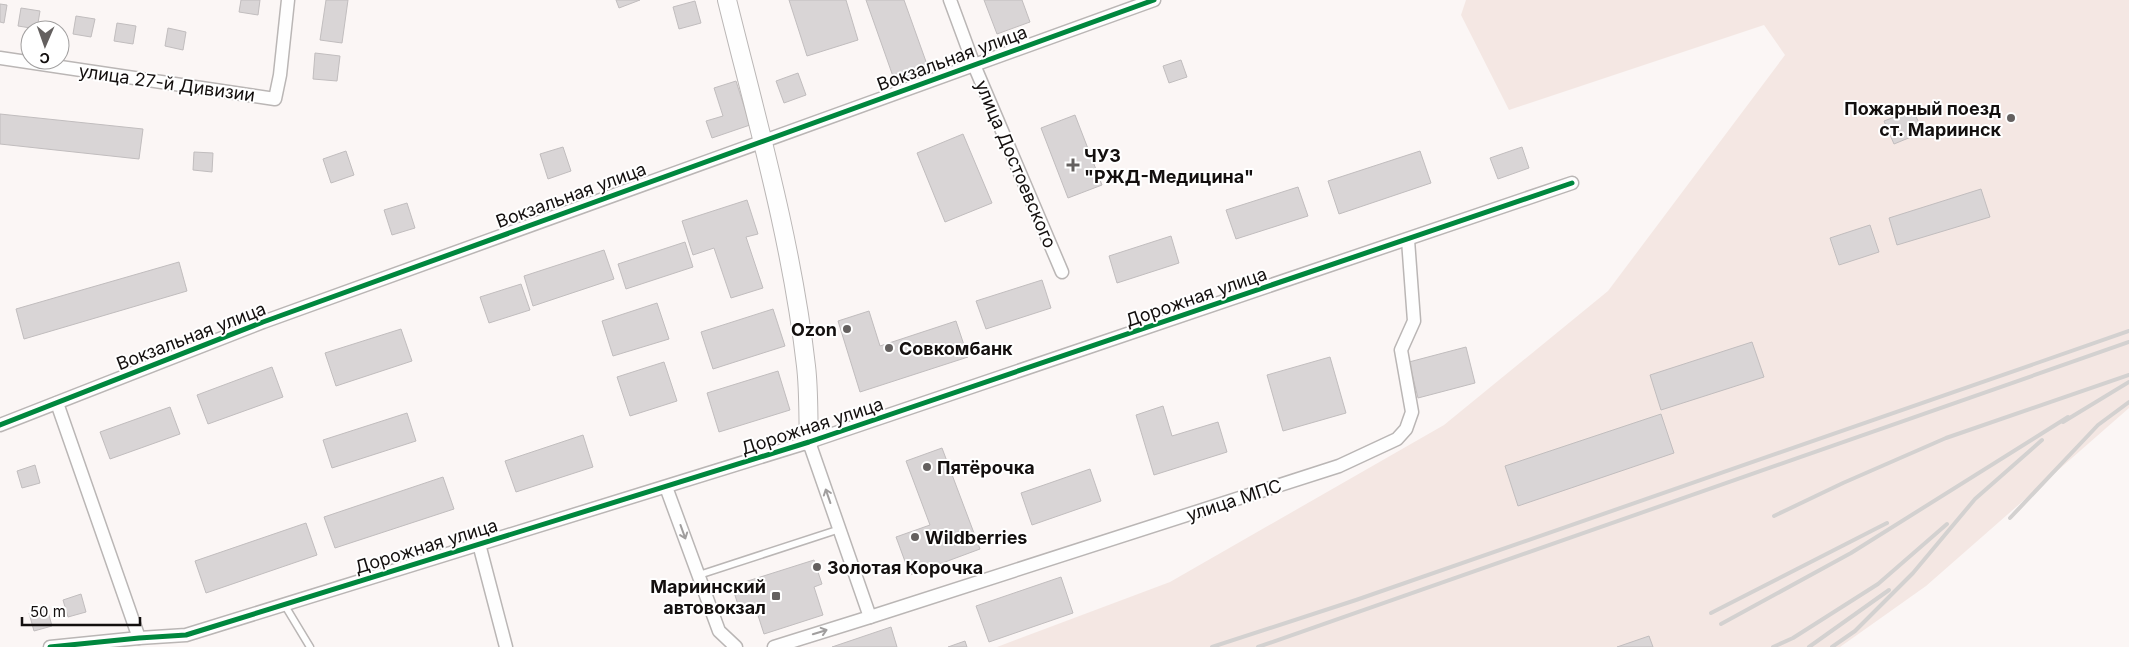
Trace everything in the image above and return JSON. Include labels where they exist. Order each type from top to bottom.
[{"type":"main road","points":[[727,0],[762,140],[796,296],[807,368],[809,442]]},
{"type":"street","name":"улица 27-й Дивизии","points":[[0,58],[275,99],[280,75],[288,0]]},
{"type":"street","name":"улица Достоевского","points":[[950,0],[974,65],[1062,272]]},
{"type":"street","name":"Вокзальная улица","points":[[0,424],[263,322],[762,140],[1154,0]]},
{"type":"street","name":"Дорожная улица","points":[[50,647],[139,638],[158,642],[186,635],[809,442],[1572,183]]},
{"type":"street","name":"улица МПС","points":[[774,647],[1338,466],[1397,439],[1406,429],[1412,412],[1401,350],[1414,320],[1408,240]]},
{"type":"street","points":[[56,402],[139,638]]},
{"type":"street","points":[[809,442],[870,617]]},
{"type":"street","points":[[666,487],[719,631],[736,647]]},
{"type":"street","points":[[479,544],[506,647]]},
{"type":"lane","points":[[698,575],[840,529]]},
{"type":"lane","points":[[284,604],[310,647]]},
{"type":"shaded area","points":[[1466,0],[2129,0],[2129,408],[1926,586],[1840,647],[997,647],[1170,582],[1444,425],[1608,291],[1785,55],[1764,25],[1509,110],[1461,15]]},
{"type":"building","points":[[241,0],[260,0],[258,15],[239,12]]},
{"type":"building","points":[[326,0],[348,0],[342,43],[320,40]]},
{"type":"building","points":[[616,0],[640,0],[619,8]]},
{"type":"building","points":[[789,0],[846,0],[858,40],[807,56]]},
{"type":"building","points":[[866,0],[904,0],[929,70],[895,82]]},
{"type":"building","points":[[984,0],[1022,0],[1030,22],[997,34]]},
{"type":"building","points":[[695,1],[701,23],[679,29],[673,7]]},
{"type":"building","points":[[0,4],[7,5],[4,23],[0,22]]},
{"type":"building","points":[[21,8],[40,11],[38,20],[20,20],[20,26],[18,26]]},
{"type":"building","points":[[76,16],[95,19],[91,37],[73,34]]},
{"type":"building","points":[[117,23],[136,26],[133,44],[114,41]]},
{"type":"building","points":[[168,28],[186,32],[183,50],[165,46]]},
{"type":"building","points":[[315,53],[340,56],[337,81],[313,79]]},
{"type":"building","points":[[1181,60],[1187,77],[1169,83],[1163,66]]},
{"type":"building","points":[[798,73],[806,95],[784,103],[776,81]]},
{"type":"building","points":[[736,81],[750,125],[712,138],[706,121],[723,116],[714,88]]},
{"type":"building","points":[[1913,110],[1923,132],[1894,144],[1884,121]]},
{"type":"building","points":[[0,114],[143,129],[139,159],[0,144]]},
{"type":"building","points":[[1075,115],[1102,185],[1068,198],[1041,128]]},
{"type":"building","points":[[963,134],[992,203],[945,222],[917,153]]},
{"type":"building","points":[[563,147],[571,171],[548,179],[540,154]]},
{"type":"building","points":[[1522,147],[1529,168],[1498,179],[1490,158]]},
{"type":"building","points":[[346,151],[354,175],[331,183],[323,159]]},
{"type":"building","points":[[1420,151],[1431,183],[1339,214],[1328,181]]},
{"type":"building","points":[[194,152],[213,153],[212,172],[193,170]]},
{"type":"building","points":[[1298,187],[1308,216],[1236,239],[1226,210]]},
{"type":"building","points":[[1981,189],[1990,217],[1897,245],[1889,218]]},
{"type":"building","points":[[747,200],[758,234],[746,237],[763,288],[731,298],[714,248],[693,255],[682,221]]},
{"type":"building","points":[[407,203],[415,228],[392,235],[384,210]]},
{"type":"building","points":[[1870,225],[1879,252],[1839,265],[1830,238]]},
{"type":"building","points":[[1171,236],[1179,263],[1117,283],[1109,256]]},
{"type":"building","points":[[685,242],[693,267],[626,289],[618,264]]},
{"type":"building","points":[[604,250],[614,279],[533,306],[524,276]]},
{"type":"building","points":[[179,262],[187,291],[24,339],[16,309]]},
{"type":"building","points":[[1042,280],[1051,308],[986,329],[976,301]]},
{"type":"building","points":[[521,284],[530,310],[489,323],[480,297]]},
{"type":"building","points":[[657,303],[669,339],[613,356],[602,321]]},
{"type":"building","points":[[773,309],[785,346],[713,369],[701,332]]},
{"type":"building","points":[[869,311],[880,346],[956,321],[968,357],[860,392],[838,321]]},
{"type":"building","points":[[401,329],[412,361],[336,386],[325,353]]},
{"type":"building","points":[[1752,342],[1764,377],[1661,410],[1650,375]]},
{"type":"building","points":[[1466,347],[1475,383],[1418,398],[1409,362]]},
{"type":"building","points":[[1330,357],[1346,413],[1283,431],[1267,375]]},
{"type":"building","points":[[664,362],[677,401],[630,416],[617,377]]},
{"type":"building","points":[[272,367],[283,397],[208,424],[197,395]]},
{"type":"building","points":[[778,371],[790,410],[719,432],[707,393]]},
{"type":"building","points":[[1163,406],[1172,436],[1218,422],[1227,452],[1154,475],[1136,415]]},
{"type":"building","points":[[170,407],[180,434],[110,459],[100,432]]},
{"type":"building","points":[[407,413],[416,441],[332,468],[323,440]]},
{"type":"building","points":[[1661,414],[1674,453],[1518,506],[1505,466]]},
{"type":"building","points":[[583,435],[593,467],[516,492],[505,461]]},
{"type":"building","points":[[942,448],[980,549],[910,575],[896,537],[930,525],[906,461]]},
{"type":"building","points":[[35,465],[40,483],[22,488],[17,471]]},
{"type":"building","points":[[1090,469],[1101,501],[1032,525],[1021,493]]},
{"type":"building","points":[[443,477],[454,509],[335,548],[324,517]]},
{"type":"building","points":[[306,523],[317,555],[206,593],[195,561]]},
{"type":"building","name":"Мариинский автовокзал","points":[[814,560],[822,584],[814,587],[823,615],[764,634],[755,606],[740,611],[732,586]]},
{"type":"building","points":[[1061,577],[1073,613],[989,642],[976,606]]},
{"type":"building","points":[[81,594],[86,612],[68,617],[63,600]]},
{"type":"building","points":[[47,608],[52,626],[34,631],[29,613]]},
{"type":"building","points":[[891,627],[897,647],[832,647]]},
{"type":"building","points":[[1649,636],[1653,647],[1617,647]]},
{"type":"building","points":[[965,641],[967,647],[948,647]]},
{"type":"railway","points":[[1212,647],[1356,600],[2129,331]]},
{"type":"railway","points":[[1258,647],[2129,342]]},
{"type":"railway","points":[[1774,516],[1843,483],[1946,438],[2129,375]]},
{"type":"railway","points":[[2063,422],[2129,382]]},
{"type":"railway","points":[[2010,518],[2098,425],[2129,402]]},
{"type":"railway","points":[[1721,624],[1851,553],[2068,417]]},
{"type":"railway","points":[[1832,647],[1855,631],[1913,573],[1975,499],[2042,440]]},
{"type":"railway","points":[[1711,613],[1887,523]]},
{"type":"railway","points":[[1773,647],[1793,638],[1878,584],[1947,524]]},
{"type":"railway","points":[[1809,647],[1889,590]]},
{"type":"cycle path","points":[[0,425],[263,322],[1154,0]]},
{"type":"cycle path","points":[[50,647],[186,635],[809,442],[1572,183]]},
{"type":"place","name":"Пожарный поезд ст. Мариинск","points":[[2011,118]]},
{"type":"place","name":"ЧУЗ \"РЖД-Медицина\"","points":[[1073,165]]},
{"type":"place","name":"Ozon","points":[[847,329]]},
{"type":"place","name":"Совкомбанк","points":[[889,348]]},
{"type":"place","name":"Пятёрочка","points":[[927,467]]},
{"type":"place","name":"Wildberries","points":[[915,537]]},
{"type":"place","name":"Золотая Корочка","points":[[817,567]]},
{"type":"place","name":"Мариинский автовокзал","points":[[776,596]]}]
